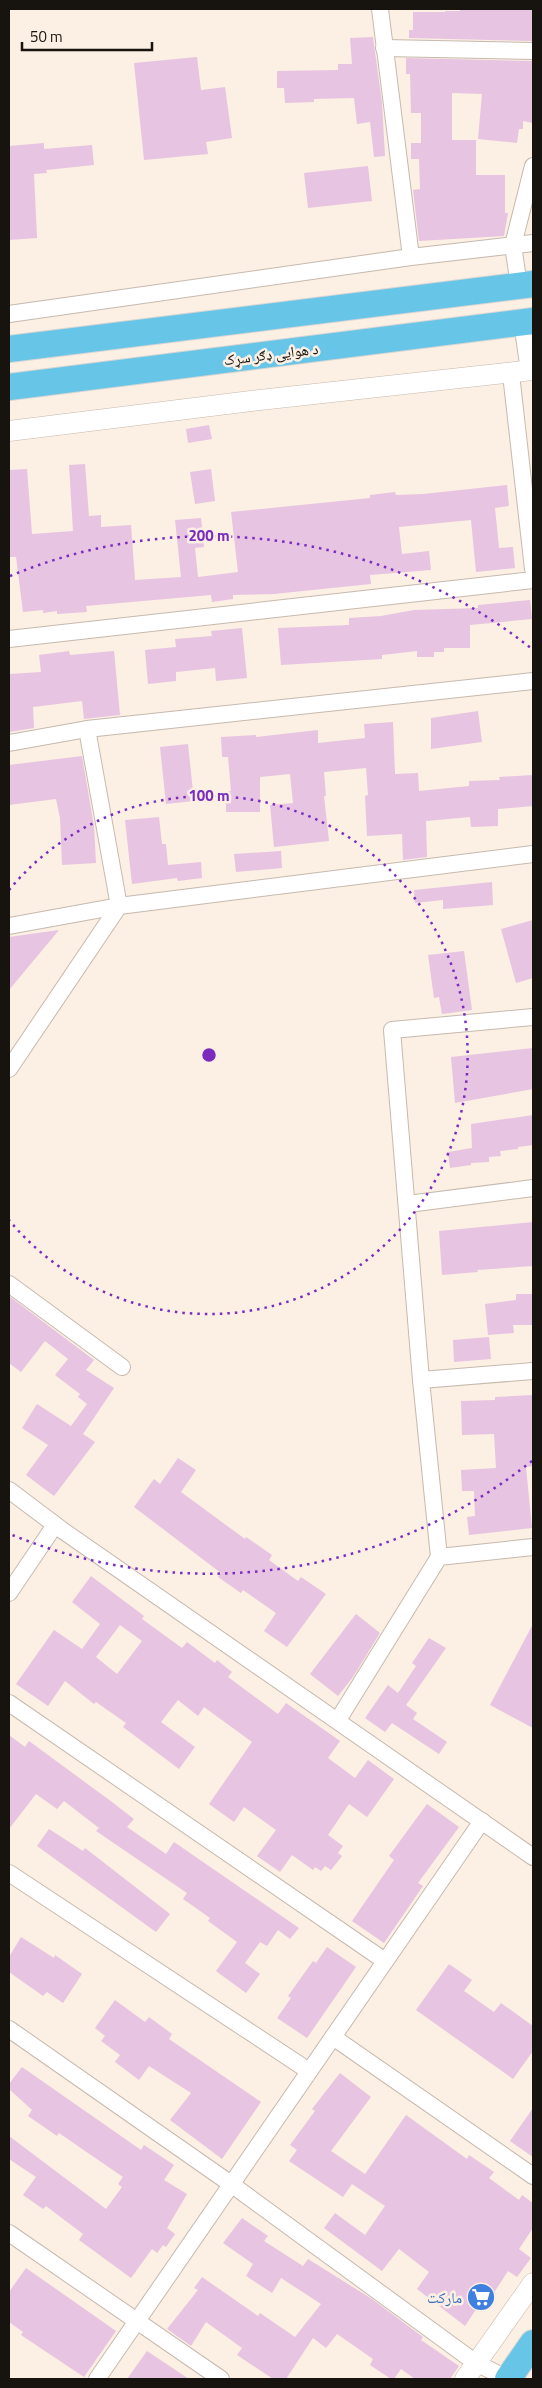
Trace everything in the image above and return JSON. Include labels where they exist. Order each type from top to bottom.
[{"type":"main road","points":[[9,349],[526,285]]},
{"type":"main road","name":"د هوایی ډګر سړک","points":[[9,387],[528,321]]},
{"type":"main road","points":[[508,2379],[533,2343]]},
{"type":"street","points":[[380,9],[411,257]]},
{"type":"street","points":[[384,48],[533,51]]},
{"type":"street","points":[[526,285],[513,246],[533,166]]},
{"type":"street","points":[[9,314],[411,257],[533,243]]},
{"type":"street","points":[[528,321],[524,372],[533,569]]},
{"type":"street","points":[[9,431],[251,401],[524,372]]},
{"type":"street","points":[[9,639],[533,580]]},
{"type":"street","points":[[9,743],[87,729],[533,681]]},
{"type":"street","points":[[9,1069],[119,906],[87,729]]},
{"type":"street","points":[[9,926],[119,906],[533,854]]},
{"type":"street","points":[[338,1720],[440,1557],[421,1380],[408,1204],[392,1030],[533,1017]]},
{"type":"street","points":[[408,1204],[533,1188]]},
{"type":"street","points":[[9,1284],[122,1367]]},
{"type":"street","points":[[421,1380],[533,1371]]},
{"type":"street","points":[[9,1490],[55,1525],[533,1857]]},
{"type":"street","points":[[9,1593],[55,1525]]},
{"type":"street","points":[[440,1557],[533,1546]]},
{"type":"street","points":[[9,1703],[385,1962]]},
{"type":"street","points":[[96,2379],[482,1821]]},
{"type":"street","points":[[9,1873],[309,2071]]},
{"type":"street","points":[[9,2029],[232,2184],[471,2371],[508,2379]]},
{"type":"street","points":[[333,2037],[533,2176]]},
{"type":"street","points":[[9,2232],[221,2379]]},
{"type":"street","points":[[471,2371],[533,2283]]},
{"type":"building","points":[[460,9],[533,9],[533,41],[409,38],[409,30],[413,30],[413,12],[445,12],[460,11]]},
{"type":"building","points":[[373,37],[382,103],[385,156],[374,157],[370,122],[357,124],[354,98],[314,99],[314,102],[285,103],[284,88],[277,88],[277,71],[338,70],[338,64],[352,64],[350,38]]},
{"type":"building","points":[[197,57],[201,90],[225,87],[232,138],[206,142],[208,154],[144,160],[134,63]]},
{"type":"building","points":[[406,58],[533,61],[533,123],[523,121],[523,129],[519,129],[517,143],[478,139],[482,94],[452,93],[452,140],[476,140],[476,175],[505,175],[505,213],[508,213],[504,236],[419,241],[413,190],[420,189],[419,159],[411,159],[411,143],[421,143],[421,113],[411,113],[410,74],[406,74]]},
{"type":"building","points":[[44,143],[44,149],[92,145],[94,165],[46,170],[47,173],[34,174],[37,238],[9,240],[9,146]]},
{"type":"building","points":[[368,166],[372,201],[308,208],[304,173]]},
{"type":"building","points":[[209,425],[212,439],[188,443],[186,429]]},
{"type":"building","points":[[85,464],[89,516],[101,515],[101,527],[131,525],[135,580],[181,577],[175,520],[201,518],[204,547],[195,548],[198,577],[238,572],[231,512],[370,498],[370,495],[395,492],[396,495],[423,494],[507,485],[509,506],[495,508],[499,548],[513,547],[515,568],[476,572],[471,520],[399,527],[402,554],[429,551],[431,570],[370,575],[371,584],[274,594],[233,595],[233,599],[212,602],[211,595],[86,606],[87,612],[57,614],[57,611],[43,613],[43,610],[23,612],[16,557],[9,557],[9,470],[27,469],[32,534],[73,531],[69,465]]},
{"type":"building","points":[[211,469],[215,501],[195,504],[190,472]]},
{"type":"building","points":[[530,600],[532,619],[470,625],[470,648],[444,648],[444,652],[434,652],[434,657],[417,657],[417,651],[382,655],[382,659],[281,665],[278,628],[349,625],[349,618],[381,616],[414,610],[478,608],[478,605]]},
{"type":"building","points":[[242,628],[247,678],[216,681],[215,668],[176,672],[176,681],[148,684],[145,650],[176,647],[175,639],[212,636],[211,631]]},
{"type":"building","points":[[69,651],[70,655],[114,651],[120,715],[84,719],[82,701],[33,707],[34,728],[9,732],[9,674],[41,672],[39,655]]},
{"type":"building","points":[[478,711],[482,742],[431,749],[431,718]]},
{"type":"building","points":[[393,722],[395,774],[418,773],[419,791],[469,786],[469,781],[500,780],[499,777],[533,775],[533,806],[498,809],[498,826],[471,827],[470,817],[426,821],[427,857],[403,860],[402,834],[367,836],[365,796],[368,795],[366,768],[324,772],[326,796],[324,796],[329,841],[274,847],[270,805],[293,803],[290,774],[260,777],[260,812],[226,812],[226,791],[231,791],[228,757],[222,757],[221,737],[256,735],[256,737],[318,730],[318,743],[365,738],[364,724]]},
{"type":"building","points":[[188,744],[194,801],[166,804],[160,747]]},
{"type":"building","points":[[82,756],[94,826],[96,863],[62,865],[60,818],[56,799],[9,805],[9,765]]},
{"type":"building","points":[[159,817],[162,844],[166,844],[168,865],[201,862],[202,878],[178,881],[177,878],[132,884],[125,820]]},
{"type":"building","points":[[281,851],[282,868],[236,872],[234,854]]},
{"type":"building","points":[[492,882],[493,905],[443,909],[443,900],[415,903],[414,890]]},
{"type":"building","points":[[533,920],[533,978],[516,983],[501,929]]},
{"type":"building","points":[[59,930],[9,990],[9,937]]},
{"type":"building","points":[[464,951],[472,1010],[442,1014],[439,997],[434,998],[428,955]]},
{"type":"building","points":[[533,1048],[533,1089],[455,1103],[451,1057]]},
{"type":"building","points":[[533,1115],[533,1145],[500,1151],[501,1156],[489,1157],[489,1162],[471,1163],[471,1165],[450,1168],[448,1152],[472,1148],[471,1124]]},
{"type":"building","points":[[533,1222],[533,1266],[477,1270],[478,1272],[442,1275],[439,1231]]},
{"type":"building","points":[[516,1294],[533,1294],[533,1325],[513,1325],[514,1333],[488,1335],[485,1304],[516,1300]]},
{"type":"building","points":[[9,1296],[94,1360],[86,1370],[114,1388],[83,1434],[95,1442],[54,1496],[26,1475],[48,1445],[22,1428],[37,1404],[71,1426],[87,1404],[78,1397],[80,1394],[55,1375],[68,1359],[45,1341],[21,1372],[9,1363]]},
{"type":"building","points":[[489,1337],[491,1359],[454,1362],[453,1340]]},
{"type":"building","points":[[533,1395],[533,1466],[526,1467],[532,1528],[469,1535],[467,1517],[475,1516],[474,1491],[462,1491],[461,1470],[496,1468],[494,1434],[462,1435],[461,1401],[495,1400],[495,1397]]},
{"type":"building","points":[[178,1458],[196,1470],[181,1492],[245,1539],[246,1537],[272,1555],[269,1560],[298,1581],[301,1577],[326,1594],[287,1647],[264,1631],[276,1613],[243,1590],[241,1593],[218,1577],[221,1573],[134,1507],[154,1479],[160,1484]]},
{"type":"building","points":[[91,1576],[144,1616],[142,1619],[182,1648],[187,1642],[215,1663],[217,1660],[232,1672],[228,1677],[278,1714],[286,1703],[340,1741],[328,1758],[355,1778],[368,1760],[394,1779],[367,1817],[349,1804],[328,1835],[343,1846],[338,1853],[342,1856],[331,1870],[325,1866],[321,1871],[315,1867],[313,1870],[292,1855],[280,1872],[257,1856],[276,1830],[244,1807],[234,1822],[209,1804],[252,1742],[204,1707],[198,1716],[178,1700],[161,1722],[195,1747],[179,1769],[123,1727],[126,1723],[96,1702],[94,1704],[65,1681],[48,1706],[16,1684],[54,1630],[82,1649],[100,1624],[72,1602]],"holes":[[[120,1625],[142,1641],[117,1674],[96,1657]]]},
{"type":"building","points":[[356,1614],[380,1633],[353,1677],[338,1696],[310,1674]]},
{"type":"building","points":[[533,1624],[533,1728],[490,1705]]},
{"type":"building","points":[[429,1638],[446,1648],[406,1705],[417,1713],[413,1719],[447,1742],[439,1754],[392,1723],[385,1732],[365,1718],[388,1685],[398,1693],[416,1666],[412,1663]]},
{"type":"building","points":[[9,1735],[25,1747],[29,1741],[112,1802],[134,1819],[127,1827],[166,1854],[174,1842],[299,1928],[290,1939],[278,1930],[267,1946],[260,1942],[245,1963],[260,1974],[246,1993],[216,1971],[237,1942],[208,1921],[210,1918],[183,1899],[187,1893],[96,1831],[99,1828],[64,1801],[57,1809],[36,1794],[9,1829]]},
{"type":"building","points":[[427,1804],[459,1827],[418,1883],[423,1886],[384,1943],[352,1921],[394,1860],[389,1856]]},
{"type":"building","points":[[49,1829],[83,1851],[85,1848],[170,1914],[156,1932],[37,1846]]},
{"type":"building","points":[[21,1937],[54,1958],[55,1955],[82,1974],[63,2003],[47,1992],[43,1996],[9,1972],[9,1957]]},
{"type":"building","points":[[327,1947],[356,1967],[307,2038],[277,2018],[291,1998],[288,1996],[313,1961],[316,1963]]},
{"type":"building","points":[[449,1964],[472,1980],[464,1991],[494,2012],[501,2003],[533,2026],[533,2051],[513,2079],[416,2010]]},
{"type":"building","points":[[115,2000],[145,2022],[149,2017],[172,2034],[169,2039],[261,2102],[222,2159],[170,2120],[191,2093],[149,2066],[139,2080],[115,2062],[120,2055],[101,2041],[105,2036],[95,2028]]},
{"type":"building","points":[[22,2067],[141,2150],[144,2145],[174,2165],[164,2180],[187,2194],[167,2228],[175,2234],[166,2247],[163,2245],[157,2253],[152,2249],[131,2278],[79,2240],[83,2234],[46,2206],[43,2209],[23,2195],[36,2177],[9,2159],[9,2136],[106,2209],[122,2187],[118,2184],[123,2177],[59,2133],[57,2136],[28,2116],[32,2110],[9,2089],[9,2084]]},
{"type":"building","points":[[340,2073],[371,2097],[331,2151],[365,2174],[406,2115],[467,2159],[469,2155],[494,2172],[489,2178],[519,2200],[522,2195],[533,2203],[533,2228],[519,2249],[531,2258],[517,2277],[508,2271],[486,2305],[481,2302],[465,2326],[417,2289],[429,2272],[399,2249],[382,2271],[324,2228],[335,2213],[365,2235],[385,2206],[352,2184],[343,2197],[289,2161],[297,2150],[290,2145],[315,2111],[312,2109]]},
{"type":"building","points":[[533,2108],[533,2157],[510,2141]]},
{"type":"building","points":[[242,2218],[268,2236],[264,2241],[303,2266],[308,2259],[372,2299],[423,2337],[421,2340],[459,2366],[450,2379],[415,2379],[401,2369],[394,2379],[391,2379],[370,2365],[373,2359],[337,2334],[326,2348],[313,2338],[286,2379],[273,2379],[237,2355],[242,2348],[206,2322],[191,2346],[167,2329],[198,2290],[194,2288],[202,2277],[258,2316],[260,2313],[295,2337],[321,2304],[281,2278],[272,2293],[246,2276],[253,2264],[223,2243]]},
{"type":"building","points":[[26,2268],[116,2331],[84,2377],[21,2335],[23,2332],[9,2322],[9,2292]]},
{"type":"building","points":[[147,2351],[189,2379],[127,2379]]},
{"type":"place","name":"مارکت","points":[[481,2297]]}]
